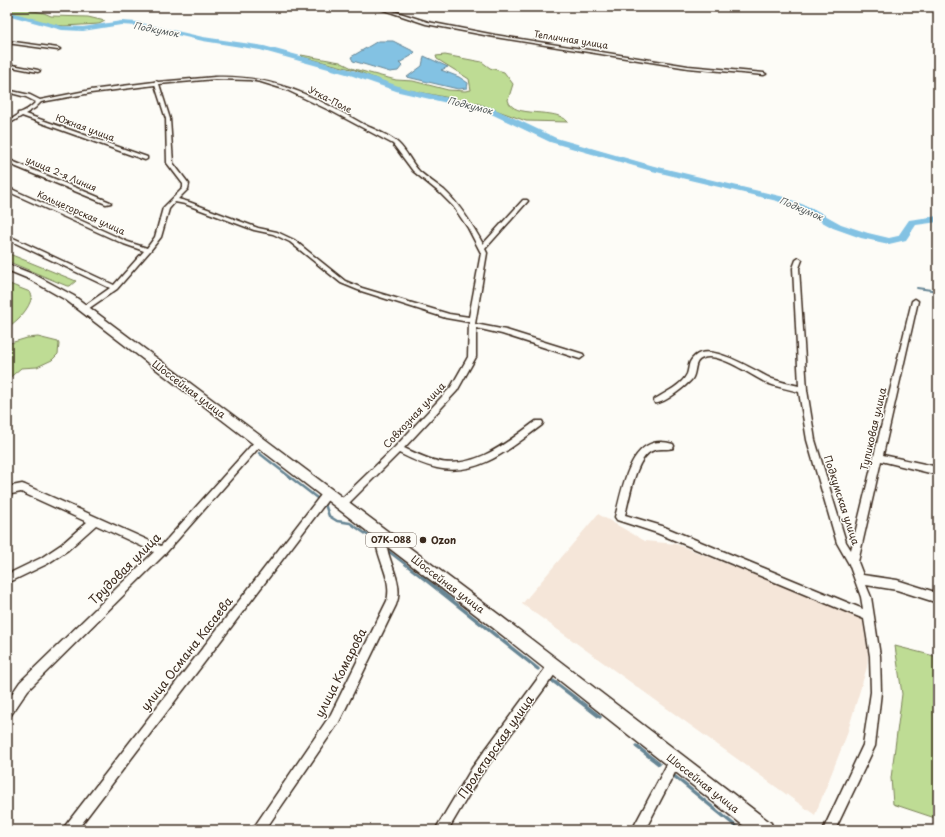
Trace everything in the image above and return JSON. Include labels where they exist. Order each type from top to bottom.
[{"type":"main road","name":"Шоссейная улица","points":[[7,267],[51,287],[85,309],[327,494],[389,539],[764,830]]},
{"type":"street","name":"Тепличная улица","points":[[377,7],[427,23],[495,36],[688,67],[764,74]]},
{"type":"street","points":[[7,42],[58,49]]},
{"type":"street","points":[[7,65],[38,70]]},
{"type":"street","name":"Утка-Поле","points":[[39,101],[156,82],[232,77],[271,83],[306,96],[395,143],[400,148],[405,158],[417,171],[456,206],[482,249]]},
{"type":"street","points":[[85,309],[115,288],[148,250],[158,237],[166,208],[186,188],[186,184],[170,163],[168,119],[156,82]]},
{"type":"street","points":[[7,91],[28,96],[39,101],[35,107],[20,114],[7,124]]},
{"type":"street","name":"Южная улица","points":[[20,114],[145,158]]},
{"type":"street","name":"улица 2-я Линия","points":[[7,161],[108,203]]},
{"type":"street","name":"Кольцегорская улица","points":[[7,189],[126,243],[148,250]]},
{"type":"street","points":[[174,200],[187,203],[256,229],[275,233],[292,241],[343,282],[360,289],[580,356]]},
{"type":"street","points":[[471,323],[484,252],[482,249],[498,229],[525,201]]},
{"type":"street","points":[[7,237],[115,288]]},
{"type":"street","name":"Подкумская улица","points":[[799,260],[796,268],[803,390],[810,440],[842,543],[853,562],[866,597],[875,656],[876,692],[870,746],[829,830]]},
{"type":"street","name":"Тупиковая улица","points":[[853,562],[915,301]]},
{"type":"street","name":"Совхозная улица","points":[[342,504],[398,449],[454,389],[472,357],[471,323]]},
{"type":"street","points":[[658,401],[682,385],[690,376],[690,365],[696,358],[704,354],[716,355],[768,380],[803,390]]},
{"type":"street","points":[[398,449],[439,465],[461,467],[481,462],[503,450],[539,423]]},
{"type":"street","name":"Трудовая улица","points":[[7,710],[24,686],[162,551],[259,442]]},
{"type":"street","points":[[670,446],[652,446],[643,451],[635,463],[620,517],[659,529],[869,616]]},
{"type":"street","points":[[878,457],[938,471]]},
{"type":"street","points":[[7,491],[22,488],[162,551]]},
{"type":"street","name":"улица Османа Касаева","points":[[69,830],[327,494]]},
{"type":"street","points":[[11,577],[44,561],[65,547],[94,521]]},
{"type":"street","name":"улица Комарова","points":[[258,830],[335,718],[370,644],[392,602],[395,594],[395,584],[383,553],[382,546],[389,539]]},
{"type":"street","points":[[860,579],[897,585],[938,598]]},
{"type":"street","name":"Пролетарская улица","points":[[441,830],[476,772],[554,666]]},
{"type":"street","points":[[638,830],[675,762]]},
{"type":"shaded area","points":[[598,514],[645,541],[676,544],[862,617],[868,654],[867,667],[846,737],[815,815],[522,604]]},
{"type":"green space","points":[[7,7],[43,7],[29,10],[51,16],[88,17],[105,21],[99,24],[64,26],[54,25],[7,12]]},
{"type":"green space","points":[[301,55],[340,62],[354,69],[396,80],[413,81],[448,90],[465,91],[471,90],[469,79],[437,59],[436,56],[445,55],[482,62],[490,68],[504,72],[513,84],[508,100],[512,106],[518,110],[526,112],[545,113],[562,117],[568,122],[526,121],[476,103],[398,88],[355,70],[303,57]]},
{"type":"green space","points":[[7,253],[76,281],[70,286],[67,286],[7,261]]},
{"type":"green space","points":[[7,283],[30,292],[32,296],[31,301],[22,314],[7,328]]},
{"type":"green space","points":[[38,337],[58,342],[58,354],[52,360],[37,367],[21,368],[7,380],[7,344],[27,338]]},
{"type":"green space","points":[[895,646],[938,657],[938,819],[893,804],[891,778],[902,694]]},
{"type":"water","points":[[378,41],[393,41],[415,52],[399,63],[402,66],[398,71],[390,72],[353,61],[351,57]]},
{"type":"water","points":[[424,56],[448,67],[441,70],[459,77],[468,83],[467,88],[458,89],[407,77],[422,66]]},
{"type":"waterway","name":"Подкумок","points":[[7,13],[62,28],[83,29],[121,23],[137,24],[203,39],[261,48],[353,73],[402,90],[490,110],[553,140],[651,168],[780,199],[810,211],[837,226],[865,236],[889,241],[902,238],[913,222],[938,219]]},
{"type":"waterway","points":[[917,288],[938,291]]},
{"type":"waterway","points":[[259,453],[317,498]]},
{"type":"waterway","points":[[325,504],[329,516],[337,521],[350,523],[376,541]]},
{"type":"waterway","points":[[387,550],[423,578]]},
{"type":"waterway","points":[[422,577],[538,669]]},
{"type":"waterway","points":[[553,681],[600,717]]},
{"type":"waterway","points":[[636,746],[659,764]]},
{"type":"waterway","points":[[674,776],[738,828]]},
{"type":"place","name":"Ozon","points":[[423,540]]}]
